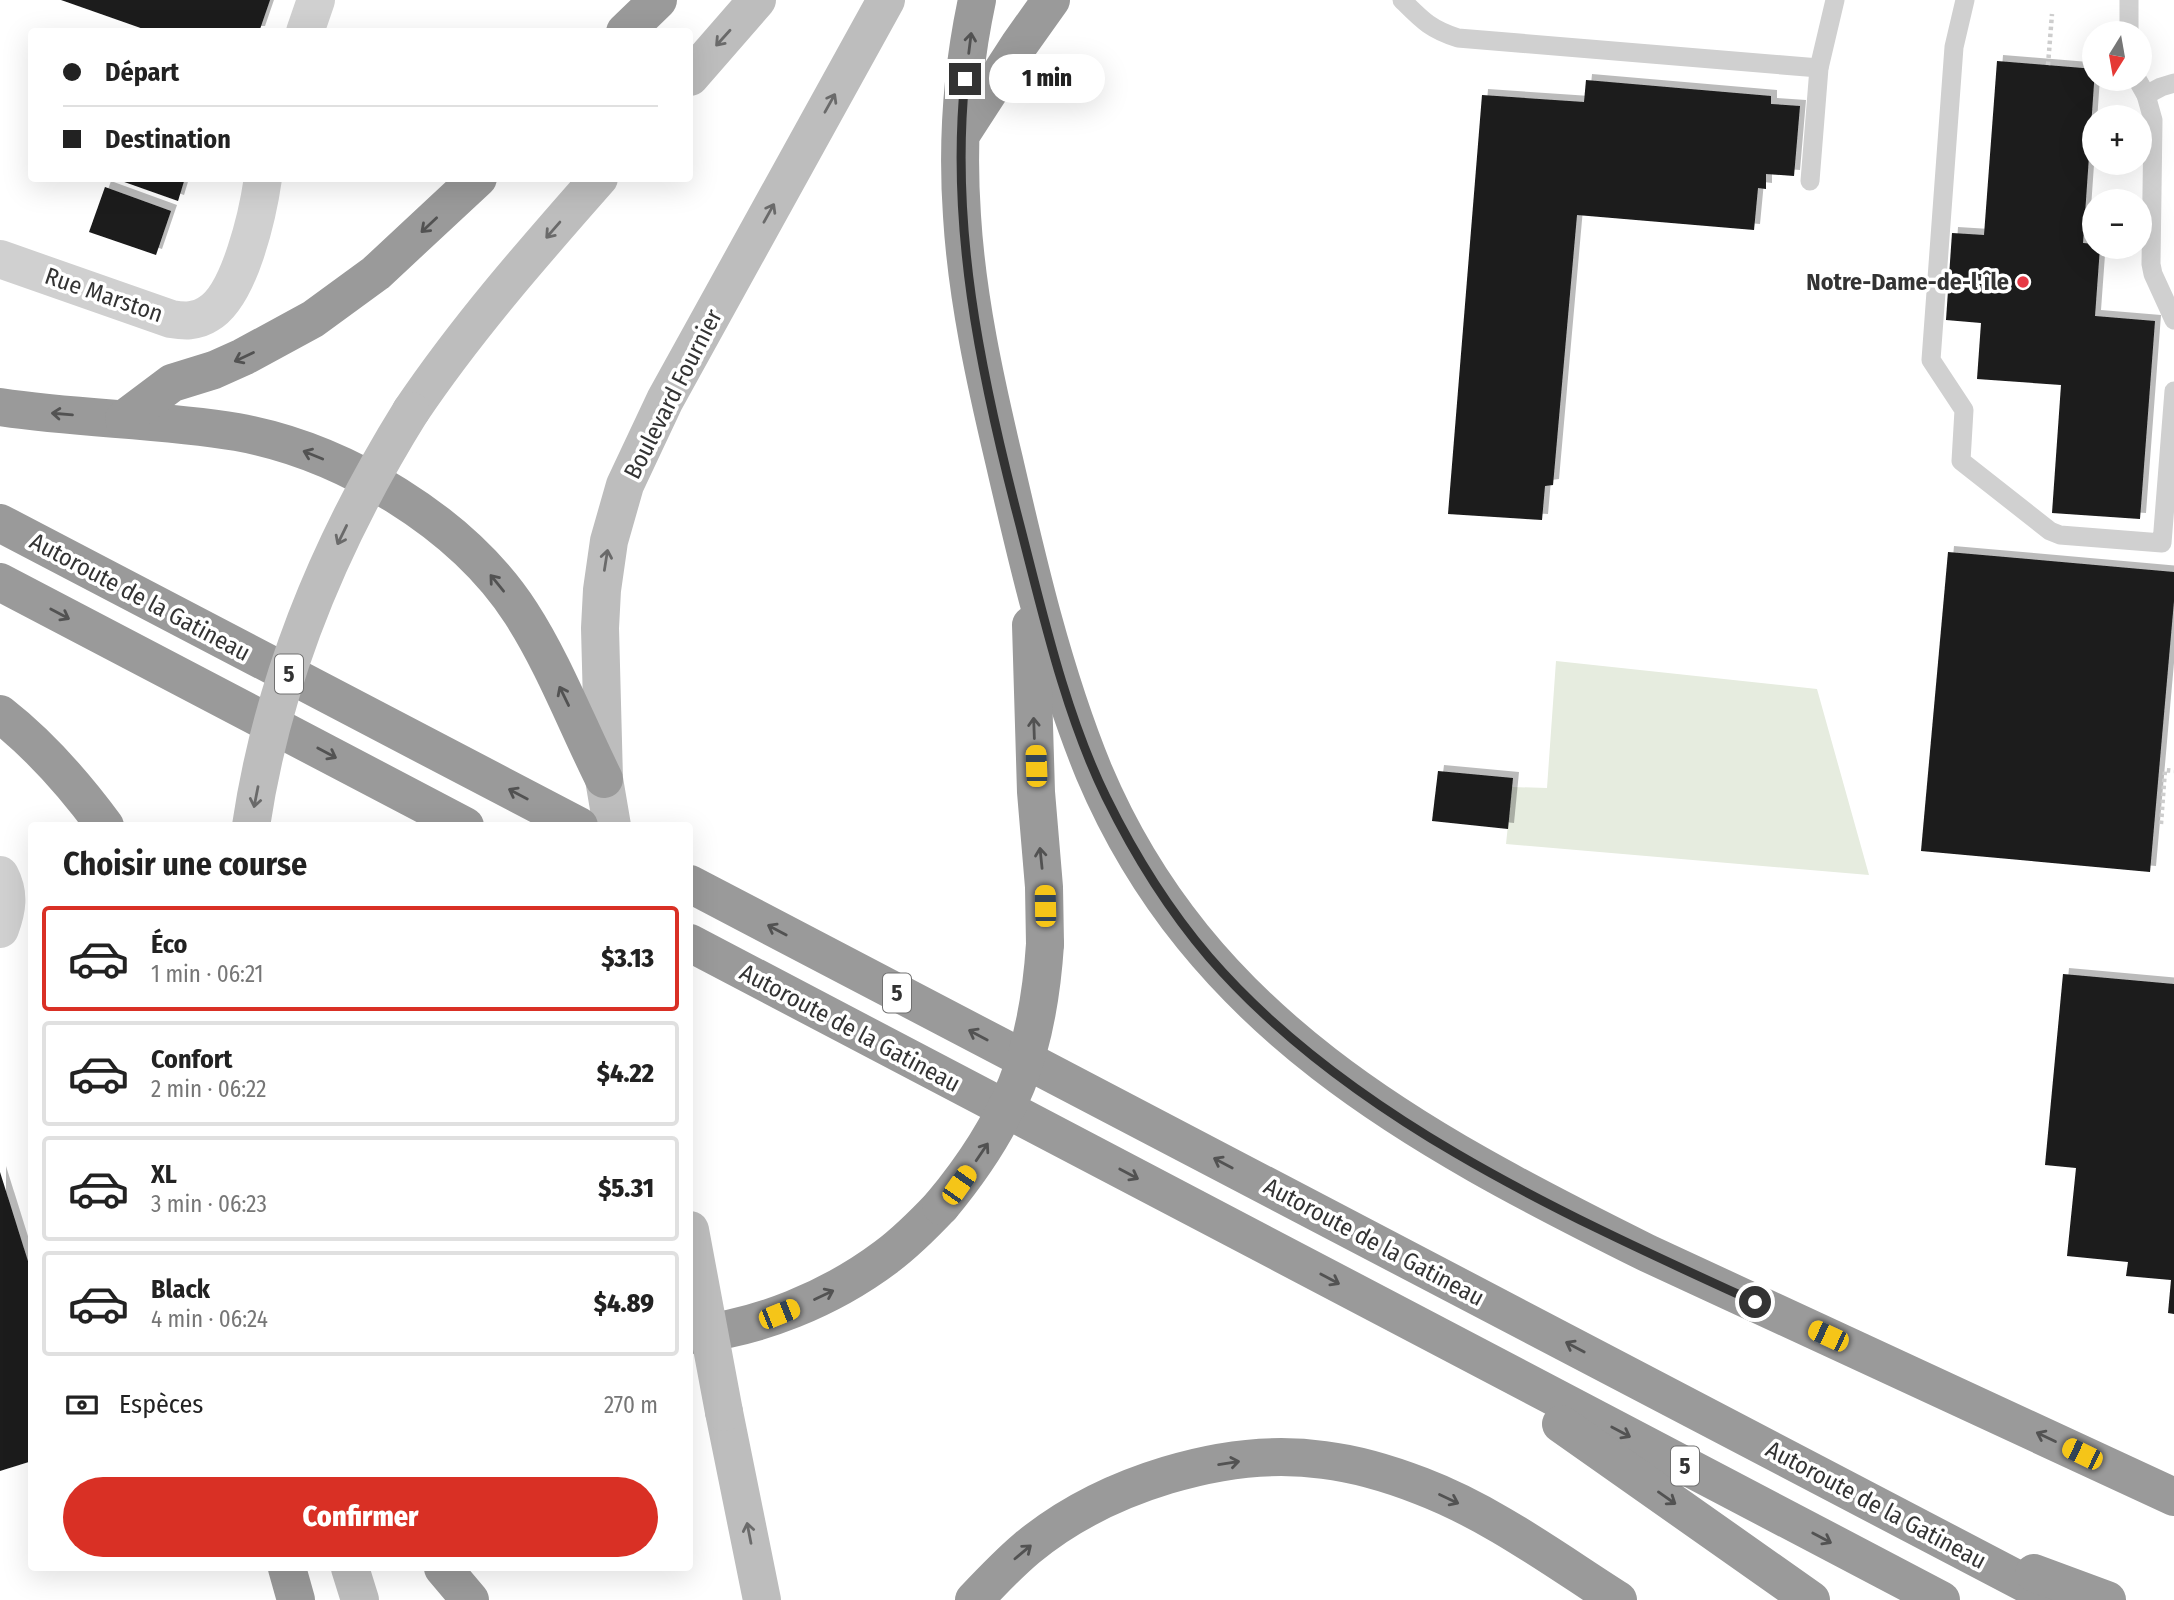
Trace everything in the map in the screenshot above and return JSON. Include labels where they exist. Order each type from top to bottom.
[{"type":"highway","points":[[624,28],[627,0]]},
{"type":"highway","points":[[627,28],[658,0]]},
{"type":"highway","points":[[977,0],[965,79],[961,135],[961,214],[972,303],[995,421],[1029,564],[1060,675],[1105,796],[1138,857],[1175,913],[1209,957],[1284,1033],[1406,1122],[1467,1159],[1566,1213],[1659,1258],[2013,1420],[2167,1495]]},
{"type":"highway","points":[[961,135],[1018,45],[1051,0]]},
{"type":"highway","points":[[124,419],[172,383],[243,358],[313,319],[376,273],[474,182]]},
{"type":"highway","points":[[0,407],[205,427],[240,433],[312,454],[383,487],[418,509],[472,554],[520,611],[604,779]]},
{"type":"highway","name":"Autoroute de la Gatineau","points":[[0,523],[571,822]]},
{"type":"highway","points":[[693,1335],[765,1320],[826,1294],[858,1277],[887,1256],[941,1206],[959,1185],[998,1128],[1019,1080],[1028,1058],[1039,1010],[1045,944],[1029,564]]},
{"type":"highway","name":"Autoroute de la Gatineau","points":[[0,582],[458,822]]},
{"type":"highway","points":[[4,717],[57,790],[74,822]]},
{"type":"highway","points":[[4,717],[46,753],[102,822]]},
{"type":"highway","name":"Autoroute de la Gatineau","points":[[693,886],[2057,1600]]},
{"type":"highway","name":"Autoroute de la Gatineau","points":[[693,945],[1941,1600]]},
{"type":"highway","points":[[1431,1331],[1811,1600]]},
{"type":"highway","points":[[974,1600],[1028,1547],[1085,1510],[1117,1494],[1175,1473],[1206,1466],[1294,1457],[1357,1466],[1421,1486],[1449,1498],[1500,1526],[1618,1600]]},
{"type":"highway","points":[[1940,1538],[2107,1600]]},
{"type":"highway","points":[[289,1571],[296,1600]]},
{"type":"highway","points":[[446,1571],[470,1600]]},
{"type":"main road","points":[[693,74],[757,0]]},
{"type":"main road","name":"Boulevard Fournier","points":[[611,822],[604,779],[600,628],[609,541],[625,485],[665,400],[886,0]]},
{"type":"main road","points":[[252,822],[273,724],[310,607],[360,499],[411,411],[457,345],[595,182]]},
{"type":"main road","points":[[693,1246],[762,1600]]},
{"type":"main road","points":[[351,1571],[360,1600]]},
{"type":"street","points":[[306,28],[316,0]]},
{"type":"street","name":"Rue Marston","points":[[0,260],[171,319],[197,320],[219,306],[233,284],[251,233],[262,182]]},
{"type":"street","points":[[0,875],[7,900],[0,929]]},
{"type":"lane","points":[[1402,0],[1428,25],[1458,38],[1819,68]]},
{"type":"lane","points":[[1810,181],[1819,68],[1835,0]]},
{"type":"lane","points":[[1965,0],[1954,47],[1931,360],[1965,410],[1961,461],[2050,531],[2060,535],[2162,543],[2174,391]]},
{"type":"lane","points":[[2129,0],[2129,21]]},
{"type":"lane","points":[[2152,86],[2174,83]]},
{"type":"lane","points":[[2142,91],[2153,120],[2154,139],[2151,264],[2174,320]]},
{"type":"path","points":[[2048,65],[2052,14]]},
{"type":"path","points":[[2161,824],[2165,770],[2174,771]]},
{"type":"shaded area","points":[[1556,661],[1817,689],[1869,875],[1506,844],[1512,787],[1547,788]]},
{"type":"building","points":[[61,0],[270,0],[260,28],[141,28]]},
{"type":"building","name":"Notre-Dame-de-l'île","points":[[1997,61],[2082,68],[2082,91],[2093,91],[2093,105],[2082,105],[2082,175],[2088,175],[2087,189],[2082,189],[2082,259],[2099,259],[2095,316],[2155,321],[2140,519],[2052,513],[2061,385],[1977,379],[1981,323],[1946,320],[1952,233],[1984,235]]},
{"type":"building","points":[[1586,80],[1771,96],[1771,104],[1800,106],[1794,176],[1766,174],[1766,189],[1758,188],[1754,230],[1577,215],[1553,485],[1545,486],[1542,520],[1448,514],[1482,95],[1584,102]]},
{"type":"building","points":[[124,182],[184,182],[178,201]]},
{"type":"building","points":[[105,187],[171,211],[156,255],[89,232]]},
{"type":"building","points":[[1948,552],[2174,572],[2174,601],[2150,872],[1921,851]]},
{"type":"building","points":[[1438,771],[1513,778],[1508,829],[1432,821]]},
{"type":"building","points":[[2063,974],[2174,984],[2174,1314],[2168,1313],[2171,1280],[2126,1276],[2128,1262],[2067,1256],[2076,1168],[2045,1165]]},
{"type":"building","points":[[0,1172],[28,1261],[28,1462],[0,1471]]},
{"type":"place","name":"Notre-Dame-de-l'île","points":[[2023,282]]},
{"type":"route","points":[[965,79],[960,164],[961,214],[974,314],[995,421],[1029,564],[1060,675],[1105,796],[1150,877],[1209,957],[1258,1009],[1309,1053],[1381,1106],[1467,1159],[1566,1213],[1755,1302]]}]
